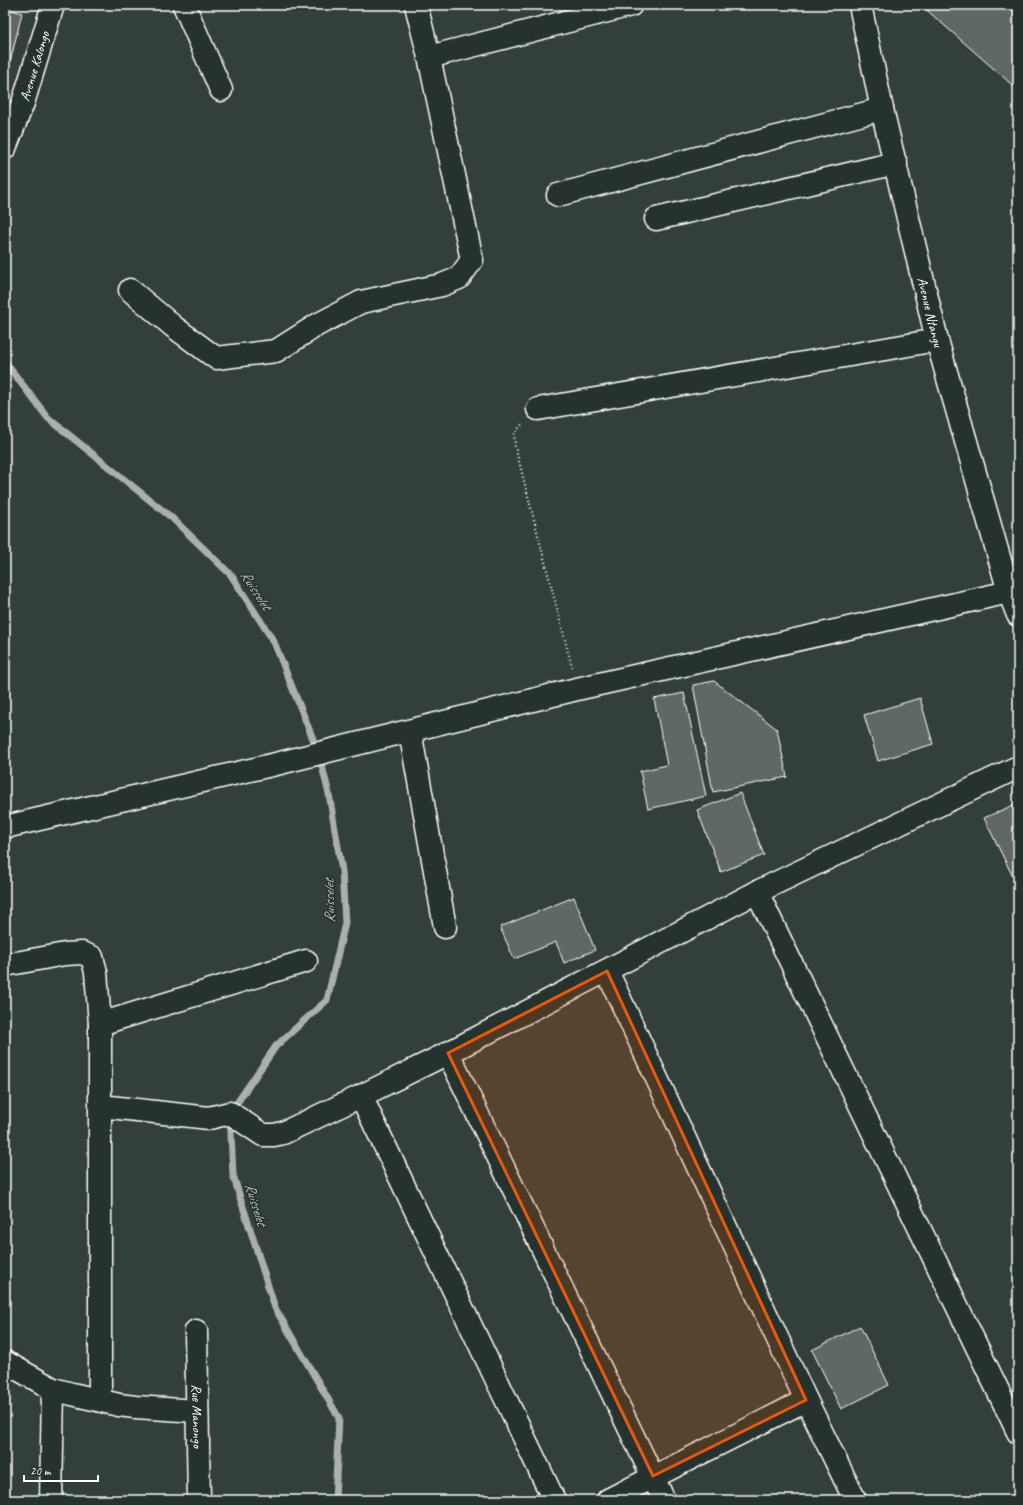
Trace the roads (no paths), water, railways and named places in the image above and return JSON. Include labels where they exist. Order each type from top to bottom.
[{"type":"street","name":"Avenue Kalongo","points":[[5,148],[23,103],[52,5]]},
{"type":"street","points":[[184,5],[221,90]]},
{"type":"street","points":[[130,290],[174,327],[216,358],[276,351],[317,325],[361,302],[442,285],[459,278],[472,260],[429,57],[416,5]]},
{"type":"street","points":[[429,57],[632,5]]},
{"type":"street","name":"Avenue Ntangu","points":[[860,5],[882,109],[937,340],[1009,592],[1018,615]]},
{"type":"street","points":[[558,195],[882,109]]},
{"type":"street","points":[[656,219],[896,163]]},
{"type":"street","points":[[538,408],[937,340]]},
{"type":"street","points":[[5,827],[276,764],[577,689],[1009,592]]},
{"type":"street","points":[[410,731],[445,927]]},
{"type":"street","points":[[101,1106],[209,1118],[230,1113],[263,1135],[274,1136],[284,1133],[448,1053],[756,892],[1018,767]]},
{"type":"street","points":[[756,892],[1018,1432]]},
{"type":"street","points":[[5,965],[65,954],[82,953],[92,957],[96,972],[100,1024],[101,1106],[100,1400]]},
{"type":"street","points":[[100,1024],[306,961]]},
{"type":"street","points":[[607,971],[806,1400],[855,1500]]},
{"type":"street","points":[[448,1053],[664,1500]]},
{"type":"street","points":[[361,1096],[554,1500]]},
{"type":"street","name":"Rue Manongo","points":[[196,1331],[199,1500]]},
{"type":"street","points":[[5,1362],[53,1389],[136,1407],[197,1411]]},
{"type":"street","points":[[51,1500],[53,1389]]},
{"type":"street","points":[[608,1500],[806,1400]]},
{"type":"waterway","name":"Ruisselet","points":[[5,362],[48,418],[172,518],[231,575],[274,642],[319,754],[329,794],[342,871],[345,923],[327,1000],[276,1046],[230,1113],[233,1175],[275,1308],[339,1418],[335,1500]]}]
